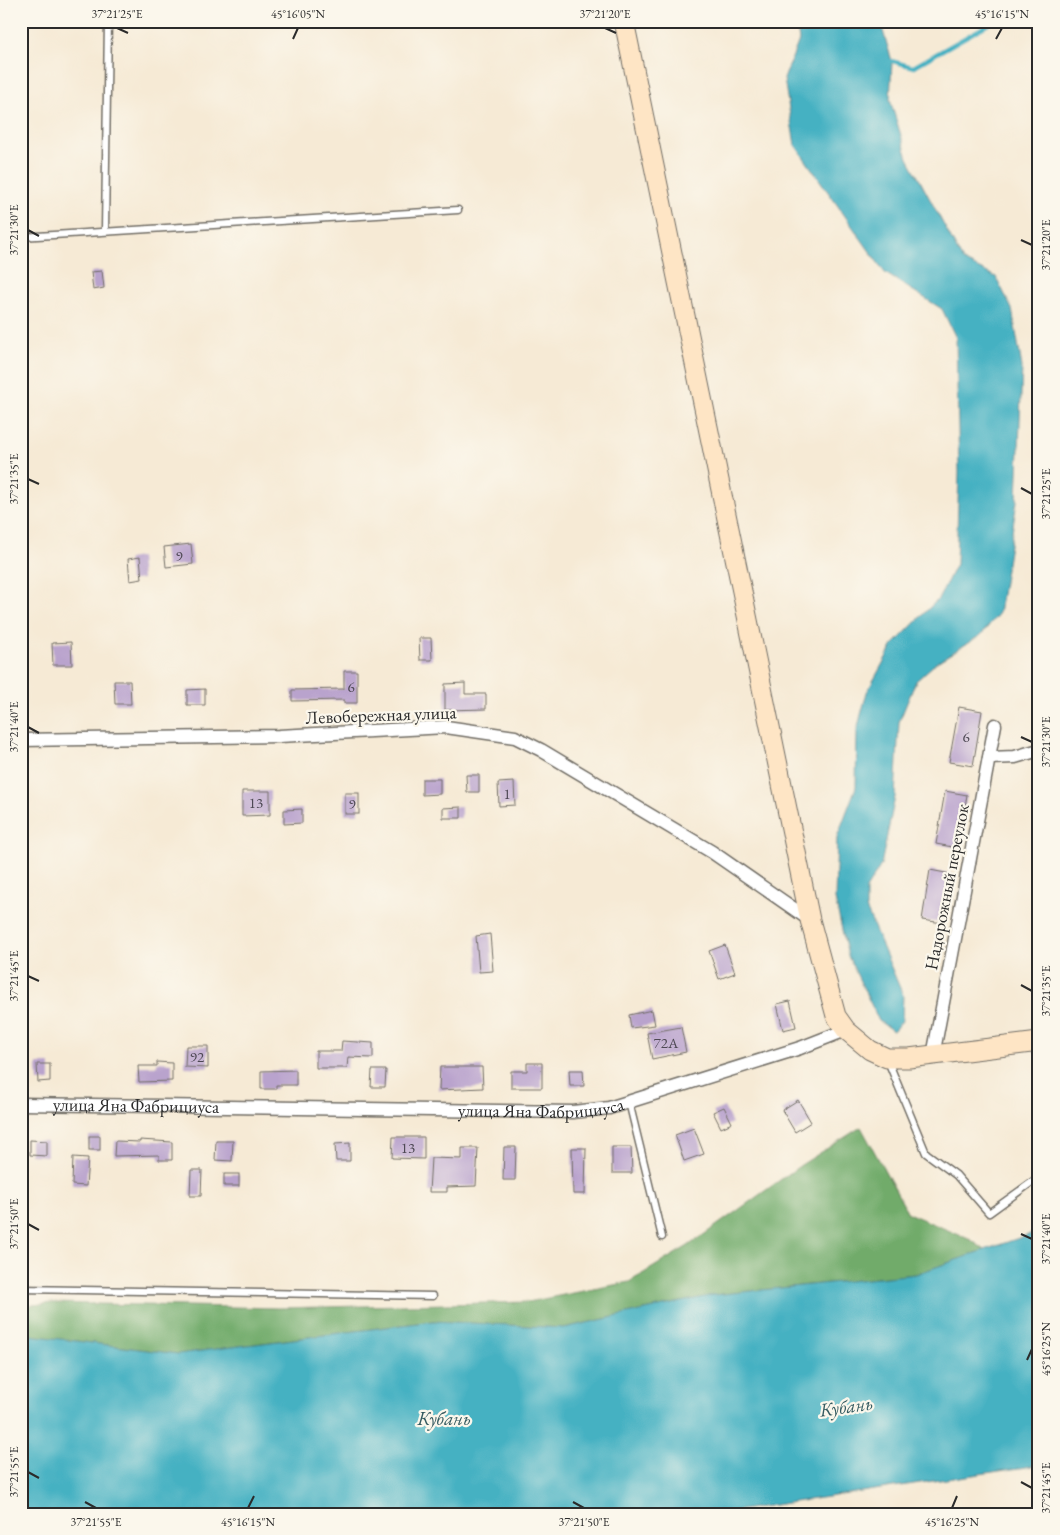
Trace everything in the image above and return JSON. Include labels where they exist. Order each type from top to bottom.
[{"type":"street","points":[[624,21],[810,920],[836,1016],[846,1030],[870,1050],[887,1058],[933,1056],[1039,1042]]},
{"type":"street","name":"Надорожный переулок","points":[[933,1056],[995,725]]},
{"type":"street","name":"Левобережная улица","points":[[21,740],[279,736],[446,728],[515,738],[541,750],[712,852],[810,920]]},
{"type":"street","points":[[989,758],[1015,757],[1039,750]]},
{"type":"street","name":"улица Яна Фабрициуса","points":[[21,1104],[510,1113],[573,1112],[609,1108],[629,1102],[800,1048],[846,1030]]},
{"type":"lane","points":[[105,230],[108,21]]},
{"type":"lane","points":[[21,237],[105,230],[458,210]]},
{"type":"lane","points":[[887,1058],[926,1153],[956,1175],[989,1213],[1039,1177]]},
{"type":"lane","points":[[629,1102],[662,1237]]},
{"type":"lane","points":[[21,1289],[433,1296]]},
{"type":"green space","points":[[861,1127],[908,1213],[971,1240],[985,1250],[916,1274],[713,1295],[564,1328],[433,1321],[178,1354],[21,1334],[21,1306],[53,1303],[279,1308],[528,1302],[629,1282],[688,1246],[801,1165]]},
{"type":"water","points":[[796,21],[880,21],[892,61],[890,100],[908,158],[963,261],[996,277],[1012,309],[1022,367],[1017,501],[999,613],[981,635],[937,662],[916,681],[899,722],[895,797],[881,865],[866,889],[866,908],[903,995],[902,1021],[893,1031],[879,1021],[848,956],[835,899],[837,837],[856,787],[857,730],[867,692],[893,645],[939,598],[956,564],[959,472],[956,338],[942,309],[885,273],[795,145],[784,79],[799,40]]},
{"type":"water","name":"Кубань","points":[[1039,1231],[1039,1465],[715,1514],[21,1514],[21,1334],[178,1354],[433,1321],[564,1328],[713,1295],[916,1274]]},
{"type":"building","points":[[102,271],[104,288],[93,290],[91,272]]},
{"type":"building","points":[[191,544],[193,564],[166,567],[164,547]]},
{"type":"building","points":[[140,557],[142,579],[130,581],[128,559]]},
{"type":"building","points":[[419,638],[431,638],[432,660],[420,660]]},
{"type":"building","points":[[71,642],[72,665],[53,665],[52,643]]},
{"type":"building","points":[[344,671],[357,671],[357,703],[344,703],[344,700],[292,701],[292,690],[344,689]]},
{"type":"building","points":[[114,681],[130,681],[131,704],[115,704]]},
{"type":"building","points":[[465,683],[465,694],[486,694],[486,709],[445,710],[445,684]]},
{"type":"building","points":[[205,689],[205,705],[187,705],[187,690]]},
{"type":"building","points":[[959,707],[982,711],[973,766],[949,762]]},
{"type":"building","points":[[466,775],[479,775],[479,792],[467,792]]},
{"type":"building","points":[[422,779],[440,779],[440,794],[422,795]]},
{"type":"building","points":[[514,782],[515,805],[499,806],[498,783]]},
{"type":"building","points":[[242,791],[270,791],[270,815],[242,816]]},
{"type":"building","points":[[945,791],[967,795],[958,848],[936,844]]},
{"type":"building","points":[[345,793],[359,793],[359,814],[345,814]]},
{"type":"building","points":[[461,807],[461,818],[443,818],[443,808]]},
{"type":"building","points":[[302,809],[302,823],[284,824],[284,810]]},
{"type":"building","points":[[930,870],[951,874],[943,923],[922,920]]},
{"type":"building","points":[[490,934],[493,971],[479,972],[476,936]]},
{"type":"building","points":[[725,945],[735,973],[719,979],[709,951]]},
{"type":"building","points":[[790,1001],[796,1027],[783,1030],[777,1004]]},
{"type":"building","points":[[652,1010],[655,1025],[631,1028],[629,1015]]},
{"type":"building","points":[[681,1027],[686,1052],[652,1059],[647,1033]]},
{"type":"building","points":[[342,1041],[373,1043],[373,1058],[348,1057],[347,1068],[316,1068],[316,1051],[341,1051]]},
{"type":"building","points":[[186,1046],[208,1046],[208,1068],[185,1067]]},
{"type":"building","points":[[157,1062],[172,1063],[172,1081],[139,1082],[138,1066],[157,1066]]},
{"type":"building","points":[[527,1063],[542,1063],[542,1088],[511,1088],[511,1071],[527,1071]]},
{"type":"building","points":[[37,1064],[50,1064],[50,1081],[38,1082]]},
{"type":"building","points":[[440,1067],[482,1067],[483,1088],[439,1090]]},
{"type":"building","points":[[296,1070],[296,1085],[276,1085],[276,1089],[261,1089],[261,1071]]},
{"type":"building","points":[[372,1070],[386,1070],[385,1087],[371,1087]]},
{"type":"building","points":[[569,1070],[583,1070],[584,1086],[570,1086]]},
{"type":"building","points":[[798,1100],[811,1122],[795,1132],[782,1110]]},
{"type":"building","points":[[724,1107],[732,1123],[721,1128],[713,1112]]},
{"type":"building","points":[[694,1128],[704,1154],[684,1161],[675,1135]]},
{"type":"building","points":[[89,1136],[100,1136],[100,1150],[89,1150]]},
{"type":"building","points":[[393,1137],[424,1137],[424,1159],[392,1158]]},
{"type":"building","points":[[30,1140],[47,1141],[47,1156],[30,1155]]},
{"type":"building","points":[[140,1140],[172,1142],[172,1160],[159,1160],[159,1155],[114,1156],[115,1141],[140,1142]]},
{"type":"building","points":[[216,1141],[233,1141],[232,1161],[215,1160]]},
{"type":"building","points":[[350,1143],[350,1161],[336,1161],[335,1144]]},
{"type":"building","points":[[504,1147],[516,1147],[515,1180],[503,1180]]},
{"type":"building","points":[[612,1147],[631,1147],[632,1173],[612,1173]]},
{"type":"building","points":[[462,1148],[478,1148],[476,1186],[447,1187],[447,1192],[429,1192],[431,1158],[462,1159]]},
{"type":"building","points":[[572,1148],[586,1148],[585,1194],[573,1194]]},
{"type":"building","points":[[73,1157],[88,1158],[86,1186],[72,1185]]},
{"type":"building","points":[[191,1170],[202,1170],[201,1196],[190,1196]]},
{"type":"building","points":[[224,1174],[239,1174],[239,1186],[224,1186]]},
{"type":"waterway","points":[[892,61],[913,67],[994,21]]}]
